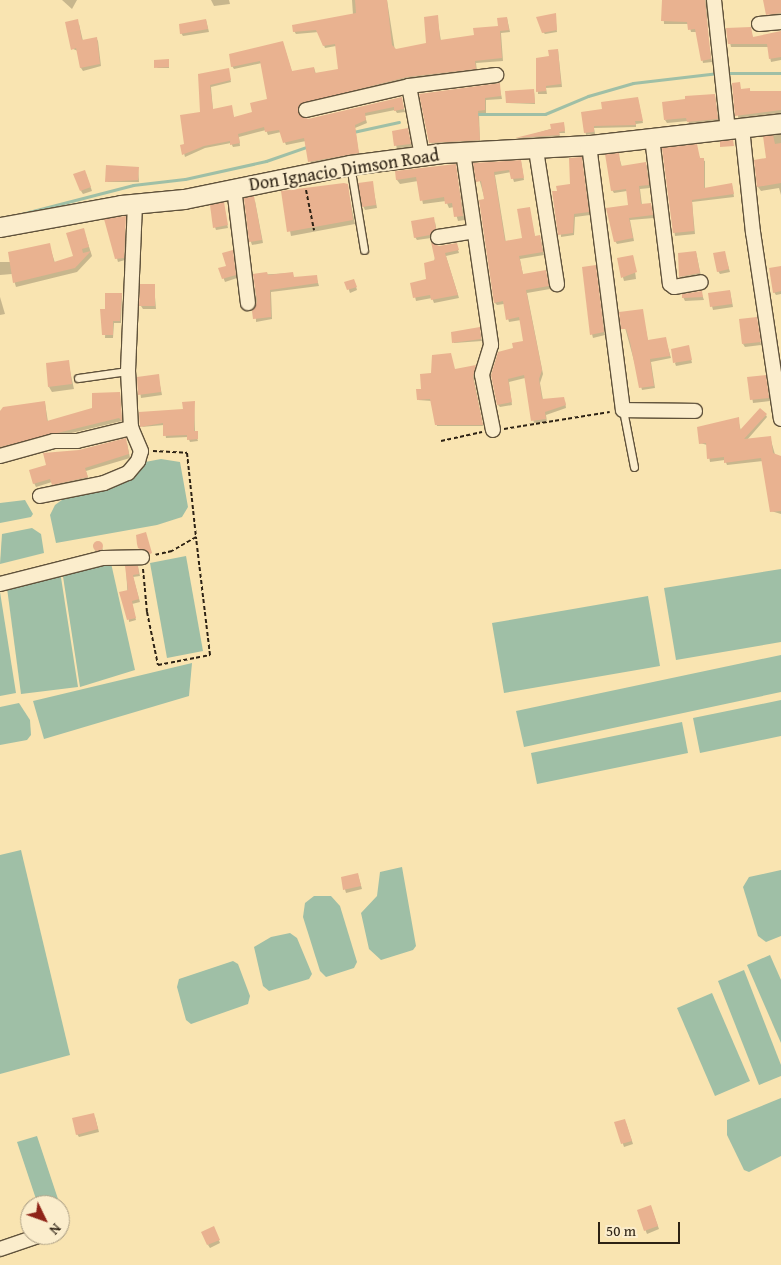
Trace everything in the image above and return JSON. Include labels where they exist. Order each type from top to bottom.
[{"type":"street","points":[[714,0],[722,84],[735,129],[753,232],[781,419]]},
{"type":"street","points":[[759,24],[781,22]]},
{"type":"street","points":[[306,110],[409,86],[496,76]]},
{"type":"street","points":[[409,86],[422,156]]},
{"type":"street","name":"Don Ignacio Dimson Road","points":[[0,227],[234,188],[350,165],[463,152],[536,150],[589,145],[781,123]]},
{"type":"street","points":[[652,138],[670,284],[674,287],[701,282]]},
{"type":"street","points":[[589,145],[623,410],[695,411]]},
{"type":"street","points":[[536,150],[557,284]]},
{"type":"street","points":[[463,152],[490,345],[482,375],[493,430]]},
{"type":"street","points":[[234,188],[248,303]]},
{"type":"street","points":[[40,496],[67,492],[120,476],[138,461],[141,451],[131,428],[128,371],[135,204]]},
{"type":"street","points":[[438,237],[474,230]]},
{"type":"street","points":[[0,456],[54,441],[77,441],[131,428]]},
{"type":"street","points":[[0,584],[103,558],[142,557]]},
{"type":"street","points":[[0,1249],[20,1242]]},
{"type":"lane","points":[[350,165],[364,250]]},
{"type":"lane","points":[[78,378],[128,371]]},
{"type":"lane","points":[[623,410],[634,468]]},
{"type":"path","points":[[303,173],[314,230]]},
{"type":"path","points":[[441,441],[493,430],[623,410]]},
{"type":"path","points":[[141,451],[187,453],[210,654],[158,665],[147,612],[142,557],[172,551],[196,537]]},
{"type":"shaded area","points":[[161,459],[180,462],[188,507],[182,517],[157,525],[56,543],[50,515],[55,505],[66,497],[118,485],[131,477],[140,463]]},
{"type":"shaded area","points":[[25,500],[33,514],[31,517],[0,523],[0,503]]},
{"type":"shaded area","points":[[32,528],[41,534],[44,553],[0,564],[2,534]]},
{"type":"shaded area","points":[[186,556],[203,651],[167,658],[150,563]]},
{"type":"shaded area","points":[[111,563],[135,670],[80,687],[62,570]]},
{"type":"shaded area","points":[[781,569],[781,642],[676,660],[664,588]]},
{"type":"shaded area","points":[[60,571],[78,687],[21,694],[7,588]]},
{"type":"shaded area","points":[[0,592],[16,693],[0,696]]},
{"type":"shaded area","points":[[648,596],[660,666],[504,693],[492,623]]},
{"type":"shaded area","points":[[781,655],[781,692],[524,747],[516,711]]},
{"type":"shaded area","points":[[192,663],[189,696],[44,739],[33,701]]},
{"type":"shaded area","points":[[781,700],[781,736],[700,753],[693,718]]},
{"type":"shaded area","points":[[19,703],[30,720],[31,735],[27,740],[0,745],[0,707]]},
{"type":"shaded area","points":[[682,722],[688,753],[537,784],[531,753]]},
{"type":"shaded area","points":[[21,850],[70,1055],[0,1074],[0,855]]},
{"type":"shaded area","points":[[402,867],[416,946],[413,950],[381,960],[369,949],[361,913],[377,896],[380,872]]},
{"type":"shaded area","points":[[781,870],[781,936],[766,942],[758,936],[743,887],[749,877]]},
{"type":"shaded area","points":[[314,896],[331,896],[340,906],[357,962],[354,968],[326,977],[320,971],[303,917],[305,903]]},
{"type":"shaded area","points":[[290,933],[297,938],[312,974],[309,979],[269,991],[263,986],[254,947],[271,937]]},
{"type":"shaded area","points":[[770,955],[781,980],[781,1043],[747,965]]},
{"type":"shaded area","points":[[233,961],[238,964],[250,996],[248,1004],[191,1024],[186,1020],[177,987],[179,979]]},
{"type":"shaded area","points":[[744,970],[781,1065],[781,1076],[759,1085],[718,981]]},
{"type":"shaded area","points":[[712,993],[750,1081],[715,1096],[677,1008]]},
{"type":"shaded area","points":[[781,1098],[781,1156],[749,1172],[744,1170],[727,1135],[727,1120]]},
{"type":"shaded area","points":[[37,1136],[57,1195],[35,1195],[17,1142]]},
{"type":"building","points":[[355,0],[387,0],[392,45],[396,49],[426,43],[424,17],[438,15],[440,40],[474,35],[473,28],[498,26],[497,18],[507,17],[509,30],[500,31],[502,58],[475,61],[476,69],[407,77],[300,104],[298,112],[308,119],[402,97],[404,109],[394,111],[394,107],[365,113],[366,120],[355,125],[359,153],[308,162],[304,138],[283,143],[279,130],[265,132],[264,127],[238,134],[240,143],[230,145],[230,141],[204,146],[182,155],[180,145],[184,144],[180,115],[200,112],[198,74],[229,68],[231,80],[210,85],[213,109],[232,105],[234,117],[252,112],[250,103],[267,99],[260,61],[231,67],[229,54],[283,41],[292,71],[314,67],[315,73],[338,69],[335,44],[323,46],[316,30],[293,32],[292,25],[356,13]]},
{"type":"building","points":[[662,0],[705,0],[711,59],[701,61],[695,29],[688,30],[687,22],[661,21]]},
{"type":"building","points":[[763,0],[781,0],[781,13],[766,15]]},
{"type":"building","points":[[556,13],[557,30],[542,33],[536,17]]},
{"type":"building","points":[[78,19],[82,40],[97,37],[100,64],[80,68],[76,48],[71,50],[65,22]]},
{"type":"building","points":[[206,19],[208,29],[180,34],[179,24]]},
{"type":"building","points":[[751,27],[753,37],[781,31],[781,57],[769,59],[767,44],[728,44],[726,28]]},
{"type":"building","points":[[558,49],[561,84],[546,86],[546,91],[536,92],[536,58],[549,56],[548,50]]},
{"type":"building","points":[[169,59],[169,67],[154,68],[154,60]]},
{"type":"building","points":[[740,82],[741,89],[750,88],[750,91],[781,91],[781,110],[735,116],[732,83]]},
{"type":"building","points":[[500,83],[501,96],[485,98],[485,110],[478,111],[480,140],[429,143],[419,94]]},
{"type":"building","points":[[534,89],[535,103],[506,103],[505,91]]},
{"type":"building","points":[[715,94],[718,119],[687,122],[686,118],[664,120],[662,102],[685,99],[685,96]]},
{"type":"building","points":[[638,97],[643,121],[635,121],[636,125],[594,126],[594,132],[584,133],[581,112],[602,109],[601,102]]},
{"type":"building","points":[[564,122],[565,131],[559,132],[560,135],[515,138],[551,129],[550,124]]},
{"type":"building","points":[[408,128],[411,144],[394,146],[392,131]]},
{"type":"building","points":[[773,135],[775,144],[781,143],[781,183],[757,187],[754,160],[766,158],[763,136]]},
{"type":"building","points":[[733,140],[734,146],[720,147],[720,141]]},
{"type":"building","points":[[697,144],[700,158],[704,158],[704,188],[732,183],[734,194],[692,200],[694,231],[673,233],[662,148]]},
{"type":"building","points":[[619,153],[621,166],[646,162],[649,185],[639,186],[641,204],[651,203],[653,215],[629,218],[633,238],[614,242],[606,208],[628,205],[626,189],[611,191],[605,154]]},
{"type":"building","points":[[582,157],[589,212],[574,214],[573,233],[558,235],[552,191],[557,191],[556,186],[570,184],[569,158]]},
{"type":"building","points":[[521,160],[524,178],[511,179],[509,170],[494,172],[505,241],[522,238],[517,209],[530,207],[535,236],[540,235],[543,252],[519,256],[523,274],[546,270],[549,286],[526,290],[542,370],[539,379],[542,399],[564,397],[566,405],[545,412],[546,419],[531,421],[524,375],[508,379],[512,402],[497,405],[491,375],[498,352],[513,348],[512,343],[523,341],[519,317],[506,320],[503,301],[494,303],[479,200],[484,199],[481,181],[476,182],[473,163]]},
{"type":"building","points":[[456,164],[463,216],[454,217],[452,203],[445,204],[444,197],[420,201],[416,177],[396,180],[395,171]]},
{"type":"building","points":[[106,165],[139,167],[138,180],[105,182]]},
{"type":"building","points":[[85,170],[91,187],[80,191],[73,174]]},
{"type":"building","points":[[373,181],[376,205],[362,207],[358,183]]},
{"type":"building","points":[[348,184],[353,220],[287,232],[281,191]]},
{"type":"building","points":[[254,196],[262,240],[249,242],[244,198]]},
{"type":"building","points":[[224,202],[228,225],[213,228],[210,205]]},
{"type":"building","points":[[126,216],[124,258],[115,259],[104,219]]},
{"type":"building","points":[[434,217],[436,229],[430,235],[414,238],[411,221]]},
{"type":"building","points":[[84,228],[89,247],[82,249],[83,253],[91,251],[75,268],[13,283],[8,252],[50,243],[54,262],[73,256],[66,233]]},
{"type":"building","points":[[431,242],[439,246],[457,243],[459,250],[445,253],[458,295],[431,300],[430,295],[413,298],[410,283],[426,279],[424,263],[435,260]]},
{"type":"building","points":[[233,250],[236,275],[222,279],[218,268],[226,266],[222,253]]},
{"type":"building","points":[[696,251],[700,273],[679,277],[678,253]]},
{"type":"building","points":[[725,251],[729,269],[717,272],[713,253]]},
{"type":"building","points":[[633,255],[637,272],[621,278],[617,258]]},
{"type":"building","points":[[596,265],[604,332],[590,335],[582,267]]},
{"type":"building","points":[[781,266],[781,291],[773,293],[769,268]]},
{"type":"building","points":[[267,272],[268,275],[293,272],[294,277],[317,275],[318,283],[270,290],[271,317],[253,319],[252,311],[257,302],[253,274]]},
{"type":"building","points":[[354,279],[357,287],[347,290],[344,282]]},
{"type":"building","points":[[140,284],[155,284],[155,306],[139,306]]},
{"type":"building","points":[[730,290],[732,304],[710,307],[708,293]]},
{"type":"building","points":[[702,291],[703,297],[682,298],[682,294]]},
{"type":"building","points":[[105,293],[122,293],[120,321],[113,321],[113,335],[102,335],[100,309],[105,309]]},
{"type":"building","points":[[643,309],[648,340],[666,337],[670,356],[650,359],[654,386],[639,388],[630,342],[626,329],[621,329],[619,312]]},
{"type":"building","points":[[757,317],[761,342],[742,344],[739,319]]},
{"type":"building","points":[[480,327],[481,339],[452,343],[451,332]]},
{"type":"building","points":[[689,345],[692,360],[673,363],[671,349]]},
{"type":"building","points":[[451,353],[455,369],[476,365],[473,377],[483,425],[435,425],[430,399],[417,400],[416,389],[421,389],[420,374],[431,373],[432,355]]},
{"type":"building","points":[[69,360],[72,384],[48,387],[46,363]]},
{"type":"building","points":[[159,374],[161,392],[138,395],[137,377]]},
{"type":"building","points":[[766,375],[769,398],[750,400],[747,377]]},
{"type":"building","points":[[120,392],[122,421],[119,418],[0,447],[0,411],[3,407],[45,401],[47,421],[92,408],[92,393]]},
{"type":"building","points":[[195,401],[194,431],[198,431],[198,439],[187,440],[187,435],[163,436],[163,423],[140,427],[139,412],[183,409],[182,402]]},
{"type":"building","points":[[760,408],[767,414],[744,439],[771,436],[773,453],[781,456],[781,511],[770,512],[761,458],[724,463],[724,457],[707,459],[706,443],[699,444],[697,427],[739,417],[740,430]]},
{"type":"building","points":[[126,438],[129,454],[85,468],[88,477],[52,485],[50,479],[33,484],[29,470],[46,465],[43,453],[79,450]]},
{"type":"building","points":[[146,532],[152,553],[150,554],[138,548],[137,544],[136,535]]},
{"type":"building","points":[[96,541],[100,541],[103,546],[102,550],[96,551],[93,548],[93,544]]},
{"type":"building","points":[[125,566],[138,566],[139,574],[133,575],[139,599],[132,601],[136,618],[127,620],[119,592],[128,590]]},
{"type":"building","points":[[358,873],[361,886],[343,890],[341,877]]},
{"type":"building","points":[[94,1113],[98,1129],[76,1135],[72,1118]]},
{"type":"building","points":[[625,1119],[632,1141],[621,1144],[614,1122]]},
{"type":"building","points":[[651,1205],[658,1226],[644,1231],[637,1210]]},
{"type":"building","points":[[214,1226],[220,1240],[207,1245],[201,1232]]},
{"type":"waterway","points":[[475,114],[545,114],[588,96],[633,83],[718,73]]},
{"type":"waterway","points":[[727,73],[781,73]]},
{"type":"waterway","points":[[353,132],[399,122]]},
{"type":"waterway","points":[[21,214],[133,185],[185,179],[266,161],[309,146]]}]
